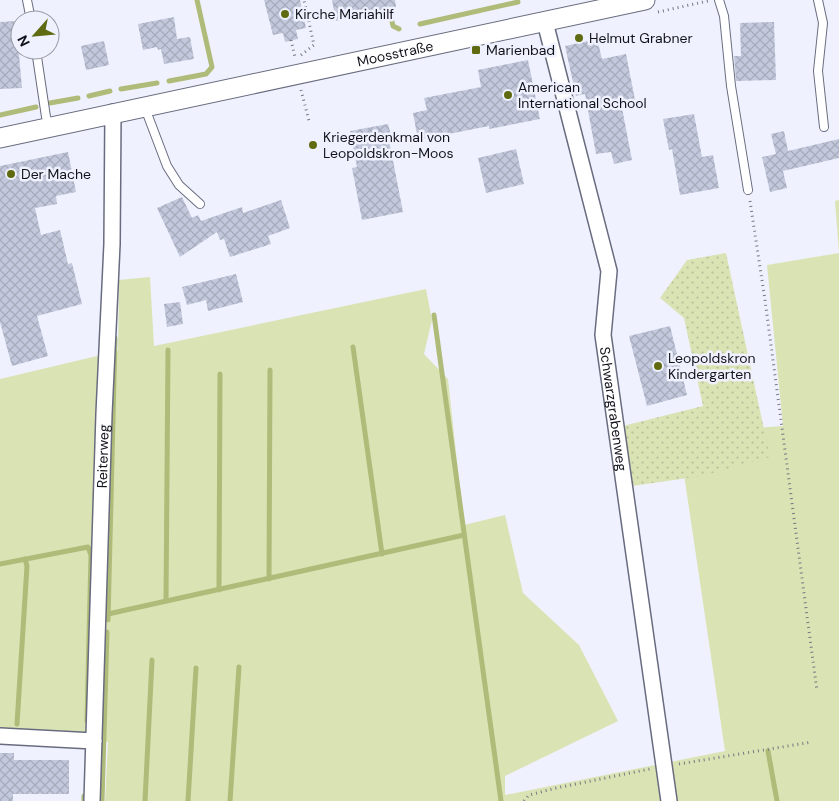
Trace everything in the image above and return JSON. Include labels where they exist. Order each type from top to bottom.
[{"type":"street","name":"Moosstraße","points":[[0,138],[114,112],[645,0]]},
{"type":"street","name":"Schwarzgrabenweg","points":[[545,22],[609,271],[603,334],[669,801]]},
{"type":"street","name":"Reiterweg","points":[[92,801],[104,414],[112,244],[114,112]]},
{"type":"street","points":[[0,736],[94,741]]},
{"type":"lane","points":[[719,0],[724,16],[731,86],[748,190]]},
{"type":"lane","points":[[818,0],[823,23],[818,71],[824,127]]},
{"type":"lane","points":[[37,60],[46,117],[50,127]]},
{"type":"lane","points":[[144,106],[167,166],[178,185],[200,204]]},
{"type":"path","points":[[295,60],[314,45],[304,0]]},
{"type":"path","points":[[748,190],[765,300],[817,691]]},
{"type":"path","points":[[524,801],[529,795],[556,788],[747,751],[812,742]]},
{"type":"green space","points":[[839,200],[839,253],[835,201]]},
{"type":"green space","points":[[726,253],[770,457],[702,476],[632,486],[623,426],[703,406],[684,318],[660,298],[687,260]]},
{"type":"green space","points":[[839,253],[839,801],[105,801],[108,742],[0,728],[0,379],[118,351],[119,280],[150,277],[154,346],[426,289],[432,320],[424,354],[448,379],[464,525],[505,515],[523,593],[579,645],[618,721],[505,776],[505,795],[725,751],[678,434],[783,426],[767,265]]},
{"type":"building","name":"Kirche Mariahilf","points":[[264,0],[300,0],[306,28],[296,30],[298,39],[285,42],[283,33],[273,35]]},
{"type":"building","points":[[332,0],[395,0],[396,7],[336,21]]},
{"type":"building","points":[[174,17],[177,39],[190,37],[194,59],[164,64],[161,49],[158,50],[157,47],[143,50],[138,24]]},
{"type":"building","points":[[10,21],[10,60],[19,60],[22,88],[0,89],[0,22]]},
{"type":"building","points":[[774,22],[776,80],[736,81],[734,56],[741,56],[740,23]]},
{"type":"building","points":[[597,39],[602,59],[626,54],[635,100],[621,103],[632,160],[614,164],[611,152],[596,154],[585,94],[576,96],[565,46]]},
{"type":"building","points":[[104,41],[109,65],[86,70],[81,46]]},
{"type":"building","points":[[528,60],[540,119],[489,129],[489,126],[418,140],[413,113],[427,110],[424,98],[481,87],[478,70]]},
{"type":"building","points":[[694,114],[702,157],[713,155],[719,188],[680,195],[672,149],[669,150],[663,119]]},
{"type":"building","points":[[388,124],[392,139],[389,140],[403,212],[362,220],[352,168],[357,167],[350,131]]},
{"type":"building","points":[[784,131],[788,151],[839,139],[839,158],[783,171],[787,188],[770,192],[762,157],[776,154],[771,134]]},
{"type":"building","points":[[516,149],[524,184],[486,193],[478,158]]},
{"type":"building","points":[[68,152],[76,192],[56,196],[57,204],[35,208],[41,235],[60,230],[68,264],[72,263],[82,304],[37,316],[48,356],[12,366],[0,322],[0,166]]},
{"type":"building","points":[[182,197],[192,218],[198,215],[201,221],[242,207],[243,213],[281,200],[290,228],[268,236],[271,244],[230,257],[224,239],[220,240],[217,232],[180,257],[157,208]]},
{"type":"building","points":[[236,274],[243,302],[208,311],[206,300],[187,305],[182,287]]},
{"type":"building","points":[[180,302],[183,324],[167,327],[164,304]]},
{"type":"building","name":"Leopoldskron Kindergarten","points":[[670,326],[687,395],[647,406],[629,336]]},
{"type":"building","points":[[0,753],[14,753],[14,760],[69,760],[69,794],[13,794],[13,801],[0,801]]},
{"type":"waterway","points":[[169,81],[206,74],[212,67],[197,0]]},
{"type":"waterway","points":[[387,0],[393,26],[399,29]]},
{"type":"waterway","points":[[420,24],[518,2]]},
{"type":"waterway","points":[[121,89],[157,83]]},
{"type":"waterway","points":[[89,96],[110,91]]},
{"type":"waterway","points":[[50,103],[78,98]]},
{"type":"waterway","points":[[0,115],[36,107]]},
{"type":"waterway","points":[[434,315],[501,801]]},
{"type":"waterway","points":[[108,620],[115,338]]},
{"type":"waterway","points":[[353,347],[382,554]]},
{"type":"waterway","points":[[166,601],[168,350]]},
{"type":"waterway","points":[[269,579],[270,370]]},
{"type":"waterway","points":[[219,590],[220,374]]},
{"type":"waterway","points":[[108,614],[464,535]]},
{"type":"waterway","points":[[0,564],[88,547],[91,555],[87,721]]},
{"type":"waterway","points":[[17,724],[27,566],[25,559]]},
{"type":"waterway","points":[[102,801],[107,632]]},
{"type":"waterway","points":[[145,801],[152,660]]},
{"type":"waterway","points":[[230,801],[239,667]]},
{"type":"waterway","points":[[188,801],[196,668]]},
{"type":"waterway","points":[[768,751],[777,801]]},
{"type":"waterway","points":[[84,796],[84,801]]},
{"type":"place","name":"Kirche Mariahilf","points":[[285,14]]},
{"type":"place","name":"Helmut Grabner","points":[[579,38]]},
{"type":"place","name":"Marienbad","points":[[476,50]]},
{"type":"place","name":"American International School","points":[[508,95]]},
{"type":"place","name":"Kriegerdenkmal von Leopoldskron-Moos","points":[[313,145]]},
{"type":"place","name":"Der Mache","points":[[11,174]]},
{"type":"place","name":"Leopoldskron Kindergarten","points":[[658,366]]}]
